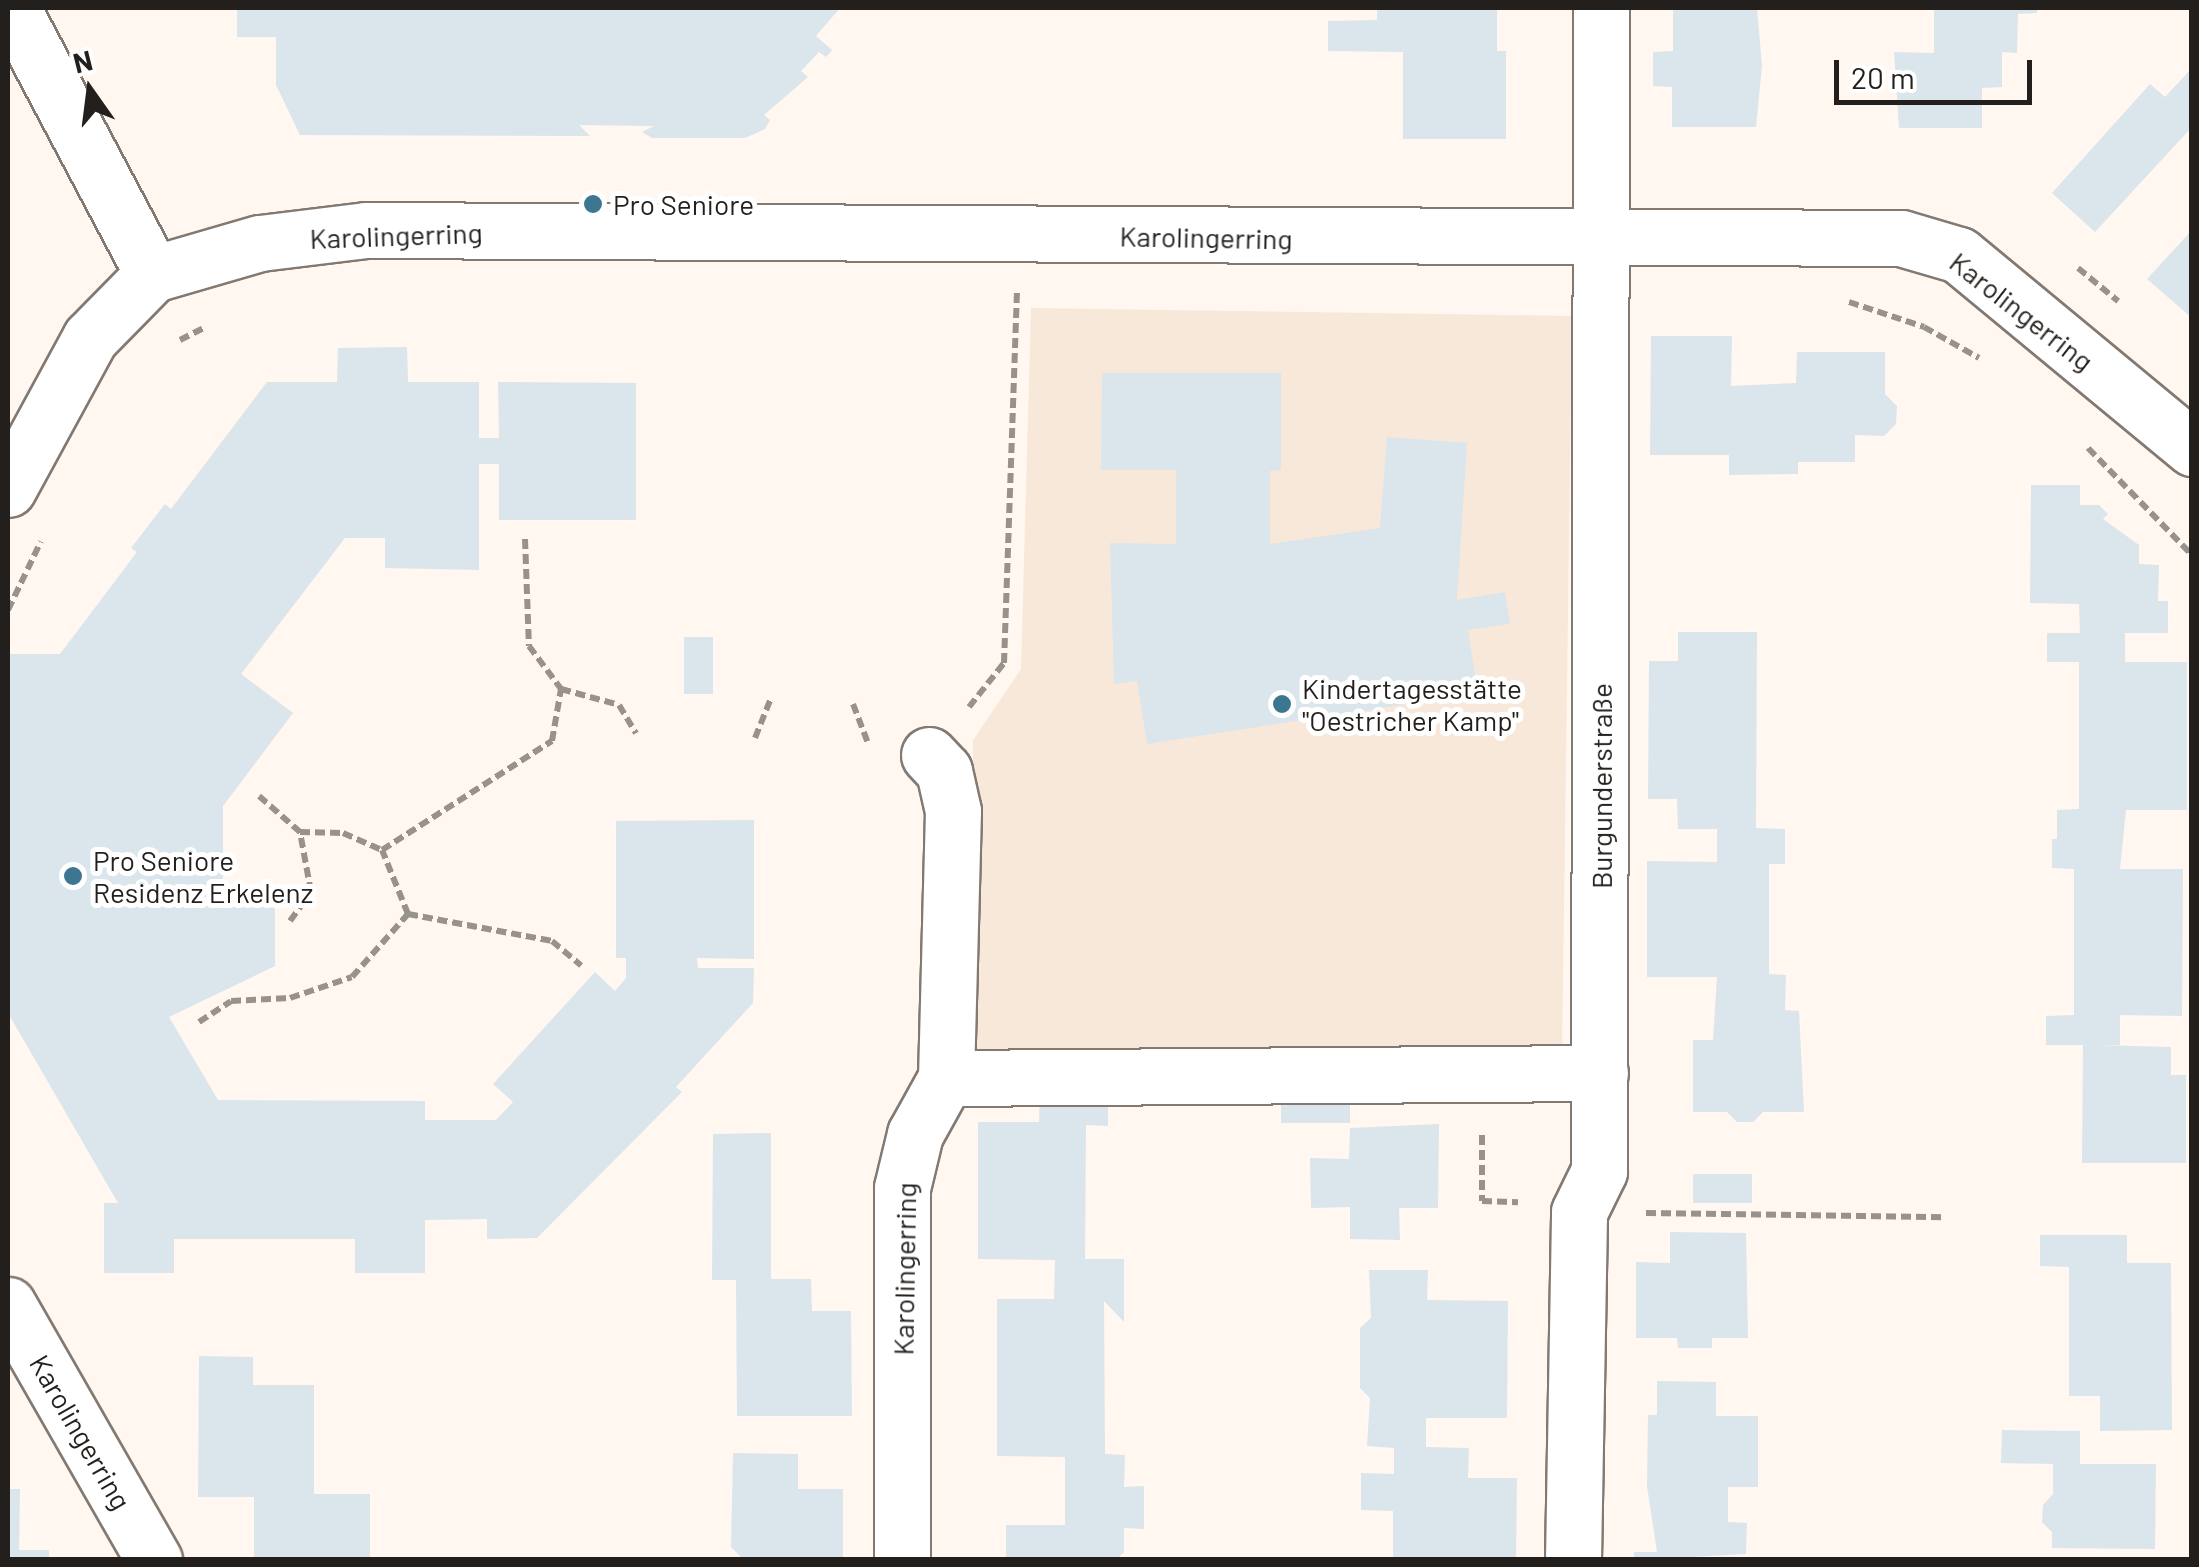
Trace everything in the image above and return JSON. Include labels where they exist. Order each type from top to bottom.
[{"type":"street","points":[[12,8],[153,274]]},
{"type":"street","name":"Burgunderstraße","points":[[1573,1560],[1582,1207],[1599,1171],[1604,235],[1601,8]]},
{"type":"street","name":"Karolingerring","points":[[8,489],[90,338],[153,274],[260,243],[366,230],[1265,240],[1604,235],[1901,238],[1959,255],[2192,448]]},
{"type":"street","name":"Karolingerring","points":[[902,1560],[902,1188],[915,1134],[946,1078],[952,811],[944,771],[929,755]]},
{"type":"street","points":[[946,1078],[1600,1073]]},
{"type":"street","name":"Karolingerring","points":[[8,1306],[154,1560]]},
{"type":"path","points":[[998,291],[1035,291]]},
{"type":"path","points":[[929,755],[1004,663],[1018,291]]},
{"type":"path","points":[[1844,301],[1924,326],[1985,361]]},
{"type":"path","points":[[164,348],[216,322]]},
{"type":"path","points":[[2080,440],[2192,555]]},
{"type":"path","points":[[8,610],[51,522]]},
{"type":"path","points":[[525,539],[529,646],[561,689],[618,705],[636,734]]},
{"type":"path","points":[[382,850],[552,741],[561,689]]},
{"type":"path","points":[[754,738],[771,698]]},
{"type":"path","points":[[853,704],[867,741]]},
{"type":"path","points":[[258,796],[300,832],[311,892],[290,921]]},
{"type":"path","points":[[300,832],[343,832],[382,850],[408,914]]},
{"type":"path","points":[[408,914],[552,940],[581,965]]},
{"type":"path","points":[[199,1022],[231,1001],[290,998],[352,977],[408,914]]},
{"type":"path","points":[[1482,1074],[1482,1202],[1945,1217]]},
{"type":"shaded area","name":"Kindertagesstätte \"Oestricher Kamp\"","points":[[1031,308],[1572,316],[1562,1057],[976,1061],[973,740],[1021,669]]},
{"type":"building","points":[[237,8],[840,8],[816,36],[832,50],[826,57],[819,52],[801,71],[808,77],[764,115],[770,120],[765,129],[745,138],[652,138],[642,132],[654,126],[579,125],[590,136],[300,135],[276,85],[276,37],[237,37]]},
{"type":"building","points":[[1377,8],[1497,8],[1497,51],[1506,51],[1506,139],[1403,139],[1403,52],[1328,51],[1328,21],[1377,20]]},
{"type":"building","points":[[1673,8],[1757,8],[1762,66],[1756,127],[1672,127],[1672,87],[1653,86],[1653,52],[1673,51]]},
{"type":"building","points":[[1934,8],[2037,8],[2037,13],[2018,14],[2017,53],[2002,52],[2002,87],[1982,88],[1982,128],[1899,128],[1894,52],[1934,53]]},
{"type":"building","points":[[2192,68],[2192,127],[2095,232],[2052,193],[2150,84],[2165,97]]},
{"type":"building","points":[[2192,230],[2192,318],[2147,279]]},
{"type":"building","points":[[1651,336],[1732,336],[1731,386],[1796,383],[1797,352],[1885,352],[1885,394],[1897,406],[1896,424],[1884,436],[1855,435],[1855,462],[1798,462],[1798,474],[1729,475],[1729,455],[1650,455]]},
{"type":"building","name":"Pro Seniore Residenz Erkelenz","points":[[407,347],[408,382],[479,382],[479,438],[499,438],[498,382],[636,383],[636,520],[499,520],[499,464],[479,464],[479,570],[385,568],[385,538],[345,538],[241,674],[293,713],[223,806],[223,886],[237,886],[275,909],[275,966],[169,1017],[218,1100],[425,1101],[425,1120],[496,1120],[513,1102],[493,1084],[595,972],[615,991],[626,978],[626,958],[616,958],[616,821],[754,820],[754,959],[697,958],[698,968],[754,968],[753,1003],[676,1087],[682,1092],[537,1238],[487,1239],[487,1219],[425,1220],[425,1273],[355,1273],[355,1239],[174,1239],[174,1273],[104,1273],[104,1203],[118,1203],[8,1013],[8,654],[60,654],[137,552],[131,548],[165,504],[171,509],[267,382],[337,382],[338,348]]},
{"type":"building","points":[[1102,373],[1281,373],[1281,470],[1270,471],[1270,544],[1380,528],[1387,437],[1467,443],[1457,600],[1505,592],[1510,624],[1468,630],[1478,693],[1147,744],[1137,681],[1114,684],[1110,543],[1176,544],[1176,470],[1101,470]]},
{"type":"building","points":[[2031,485],[2080,485],[2080,505],[2099,505],[2108,514],[2103,519],[2139,545],[2139,564],[2159,565],[2158,601],[2168,601],[2168,633],[2125,633],[2125,662],[2187,662],[2187,810],[2126,810],[2120,869],[2183,869],[2182,1016],[2120,1015],[2120,1045],[2096,1045],[2171,1047],[2171,1075],[2186,1075],[2186,1163],[2082,1163],[2083,1045],[2046,1045],[2046,1016],[2074,1015],[2074,869],[2052,868],[2052,839],[2057,839],[2057,810],[2079,809],[2079,662],[2047,662],[2047,633],[2080,633],[2079,604],[2030,603]]},
{"type":"building","points":[[1678,632],[1757,632],[1756,828],[1785,829],[1785,864],[1769,864],[1769,974],[1786,975],[1785,1010],[1799,1011],[1804,1112],[1763,1112],[1753,1122],[1737,1122],[1727,1112],[1693,1112],[1693,1040],[1713,1040],[1717,977],[1647,977],[1647,861],[1717,862],[1717,829],[1678,829],[1677,799],[1648,799],[1649,661],[1678,661]]},
{"type":"building","points":[[684,637],[713,637],[713,694],[684,694]]},
{"type":"building","points":[[1040,1093],[1108,1093],[1108,1126],[1086,1125],[1085,1259],[1124,1259],[1124,1322],[1104,1301],[1105,1454],[1125,1455],[1124,1487],[1144,1486],[1144,1529],[1124,1528],[1124,1552],[1116,1560],[1006,1560],[1006,1525],[1065,1525],[1065,1457],[997,1456],[997,1299],[1054,1299],[1055,1260],[978,1259],[978,1122],[1039,1122]]},
{"type":"building","points":[[1281,1093],[1350,1093],[1350,1123],[1281,1123]]},
{"type":"building","points":[[1439,1124],[1438,1208],[1399,1208],[1400,1240],[1350,1239],[1350,1207],[1311,1208],[1310,1158],[1349,1159],[1350,1128]]},
{"type":"building","points":[[771,1133],[771,1279],[811,1279],[812,1311],[851,1311],[852,1416],[737,1416],[736,1280],[712,1280],[713,1134]]},
{"type":"building","points":[[1693,1174],[1752,1174],[1752,1203],[1693,1203]]},
{"type":"building","points":[[1670,1232],[1746,1233],[1748,1338],[1712,1338],[1712,1348],[1678,1348],[1677,1338],[1636,1338],[1636,1262],[1670,1263]]},
{"type":"building","points":[[2040,1235],[2127,1235],[2127,1263],[2171,1263],[2172,1430],[2100,1431],[2100,1396],[2069,1396],[2069,1267],[2040,1266]]},
{"type":"building","points":[[1369,1270],[1428,1270],[1427,1300],[1508,1301],[1507,1418],[1426,1418],[1426,1447],[1469,1448],[1468,1478],[1517,1478],[1516,1560],[1393,1560],[1393,1511],[1361,1510],[1361,1473],[1394,1474],[1394,1448],[1367,1446],[1370,1398],[1360,1388],[1360,1328],[1371,1318]]},
{"type":"building","points":[[199,1356],[253,1357],[253,1385],[314,1385],[314,1494],[370,1494],[370,1560],[254,1560],[254,1497],[198,1497]]},
{"type":"building","points":[[1657,1381],[1716,1382],[1716,1416],[1758,1416],[1758,1487],[1728,1487],[1728,1522],[1747,1523],[1746,1554],[1634,1560],[1634,1552],[1657,1552],[1647,1486],[1648,1415],[1657,1415]]},
{"type":"building","points":[[2002,1430],[2080,1431],[2080,1464],[2156,1464],[2155,1549],[2052,1548],[2052,1532],[2042,1522],[2043,1505],[2053,1494],[2053,1464],[2001,1463]]},
{"type":"building","points":[[733,1453],[798,1454],[798,1489],[843,1489],[843,1560],[744,1560],[731,1547]]},
{"type":"building","points":[[8,1489],[20,1489],[19,1550],[49,1550],[49,1560],[8,1560]]},
{"type":"place","name":"Pro Seniore","points":[[593,204]]},
{"type":"place","name":"Kindertagesstätte \"Oestricher Kamp\"","points":[[1282,704]]},
{"type":"place","name":"Pro Seniore Residenz Erkelenz","points":[[73,876]]}]
